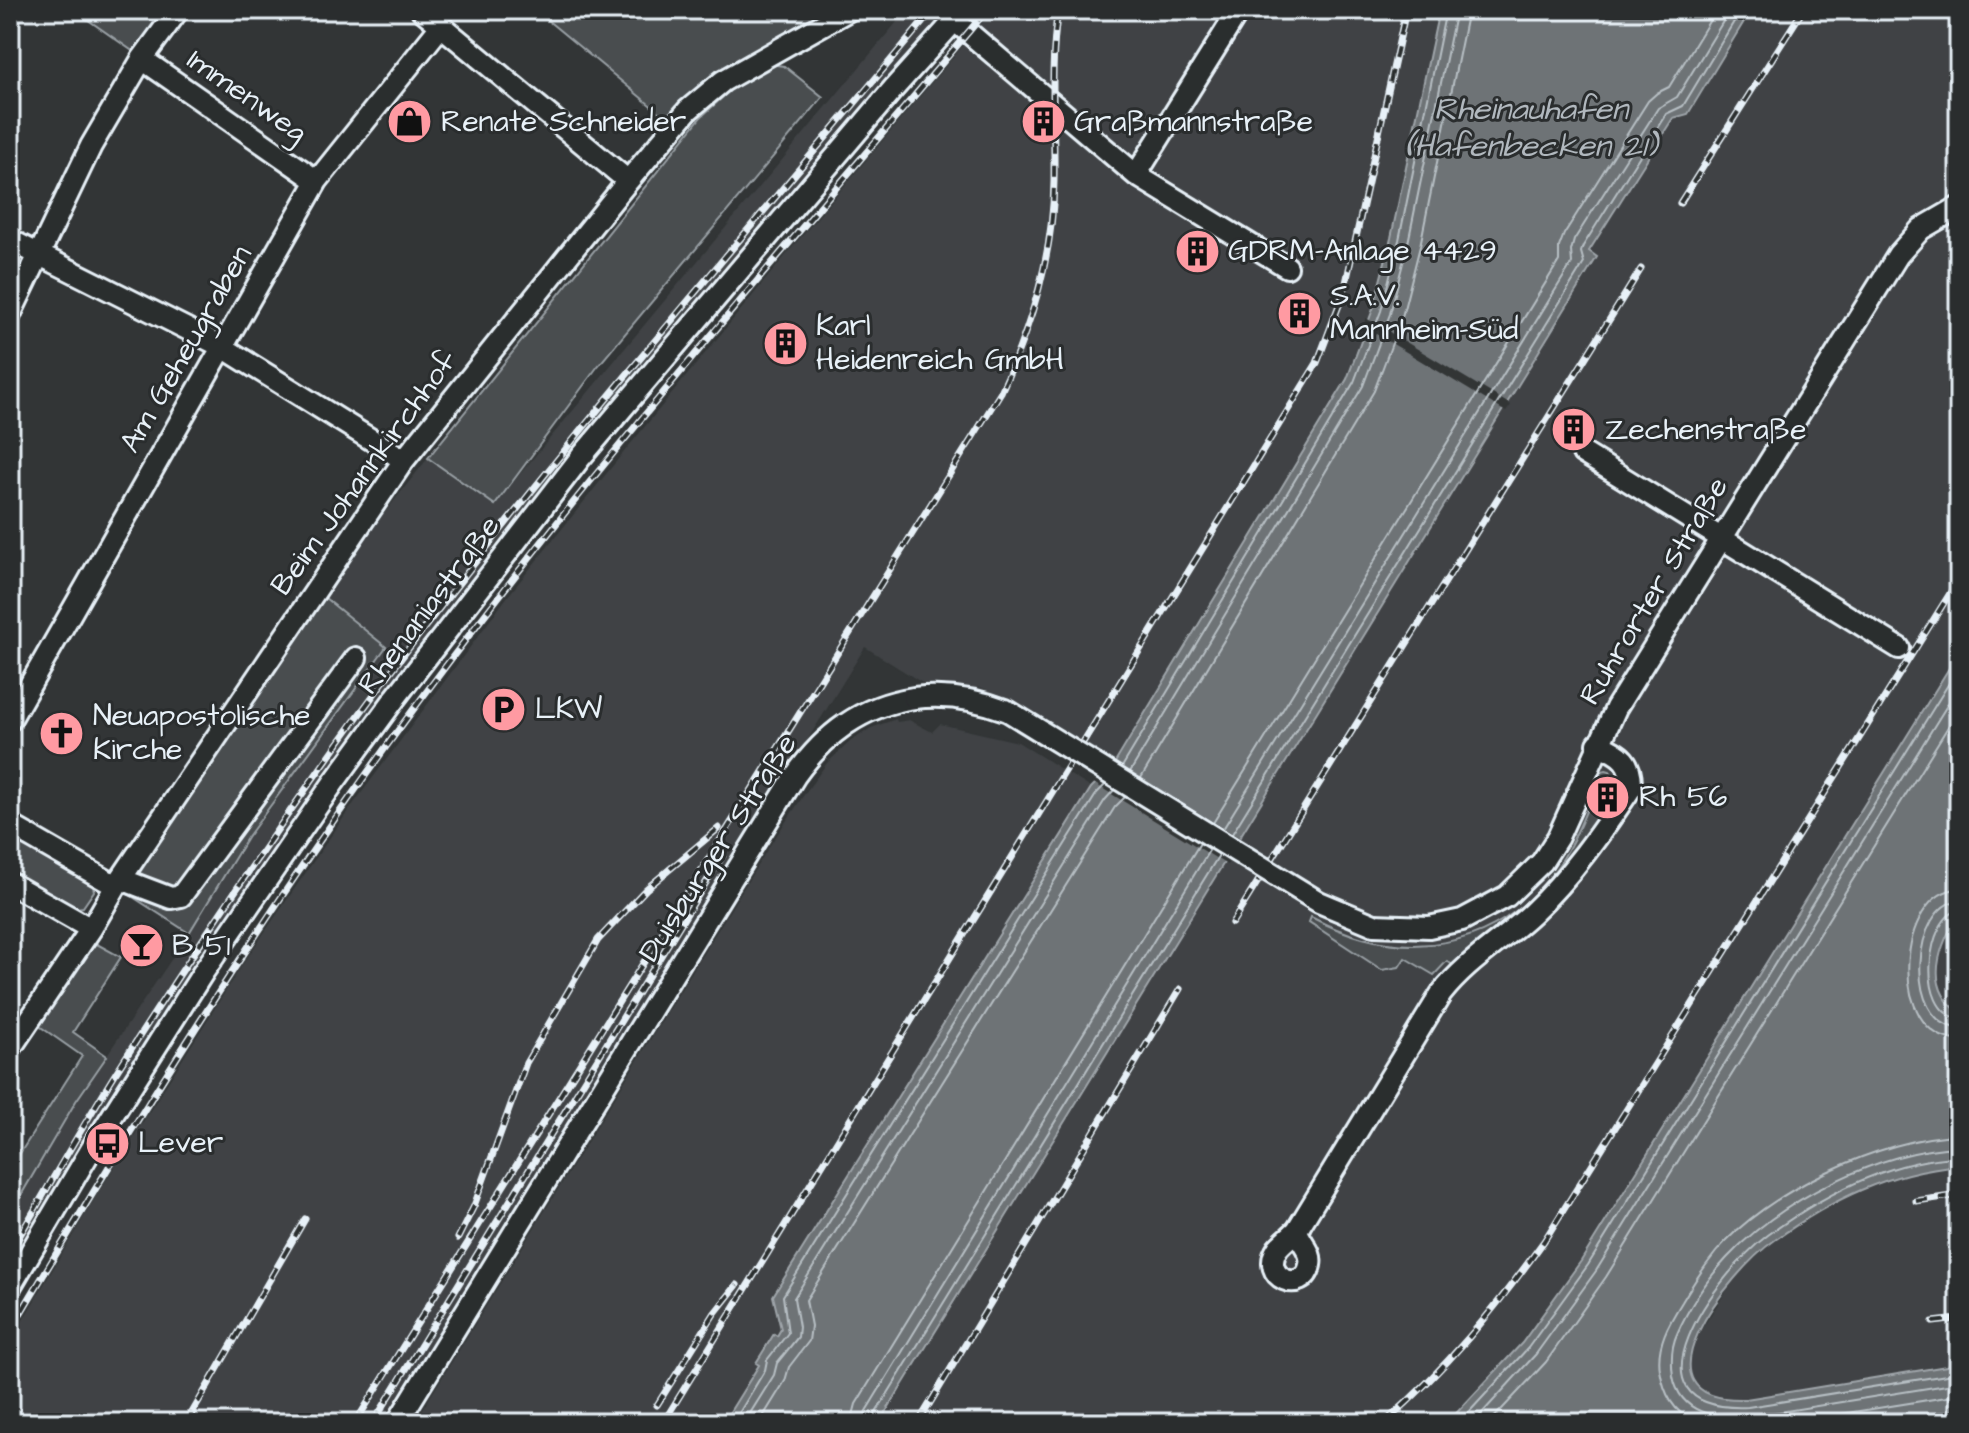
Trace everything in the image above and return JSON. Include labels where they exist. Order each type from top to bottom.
[{"type":"street","points":[[10,315],[91,146],[142,59],[178,10]]},
{"type":"street","points":[[422,10],[628,181]]},
{"type":"street","name":"Beim Johannkirchhof","points":[[10,1049],[404,460],[628,181],[688,110],[707,93],[849,10]]},
{"type":"street","points":[[1136,175],[1239,10]]},
{"type":"street","points":[[959,15],[1136,175],[1287,267]]},
{"type":"street","name":"Rhenaniastraße","points":[[10,1287],[95,1143],[202,975],[325,794],[423,660],[581,457],[959,15]]},
{"type":"street","name":"Am Geheugraben","points":[[10,720],[317,181],[441,26]]},
{"type":"street","name":"Immenweg","points":[[142,59],[317,181]]},
{"type":"street","name":"Ruhrorter Straße","points":[[1297,1230],[1441,994],[1457,974],[1530,915],[1571,873],[1631,788],[1632,774],[1626,760],[1598,744],[1616,708],[1898,255],[1921,229],[1959,207]]},
{"type":"street","points":[[10,240],[221,346],[404,460]]},
{"type":"street","points":[[1583,453],[1899,648]]},
{"type":"street","points":[[10,825],[119,882],[171,898],[181,896],[356,658]]},
{"type":"street","name":"Duisburger Straße","points":[[397,1423],[800,769],[824,739],[860,714],[889,702],[932,695],[967,699],[1008,711],[1319,902],[1374,925],[1414,928],[1453,922],[1479,913],[1515,890],[1535,872],[1558,837],[1598,744]]},
{"type":"street","points":[[10,883],[91,929]]},
{"type":"shaded area","points":[[74,10],[164,10],[134,52]]},
{"type":"shaded area","points":[[535,10],[830,10],[720,71],[667,119]]},
{"type":"shaded area","points":[[907,10],[948,10],[815,164],[553,480],[439,623],[330,772],[219,935],[211,936],[184,977],[186,984],[10,1271],[10,1214],[76,1101],[185,939],[247,838],[266,815],[375,638],[320,594],[428,458],[495,504]]},
{"type":"shaded area","points":[[993,10],[1439,10],[1391,238],[1373,309],[1347,379],[1113,766],[1021,706],[982,688],[924,684],[865,647],[385,1423],[10,1423],[10,1342],[96,1196],[244,962],[351,807],[508,596],[619,458]]},
{"type":"shaded area","points":[[1751,10],[1959,10],[1959,652],[1581,1261],[1522,1343],[1447,1423],[879,1423],[1597,258],[1588,252],[1673,118],[1688,114]]},
{"type":"shaded area","points":[[769,64],[784,66],[823,97],[598,366],[495,505],[428,458],[701,117],[734,87]]},
{"type":"shaded area","points":[[320,594],[386,647],[247,838],[189,933],[122,890]]},
{"type":"shaded area","points":[[896,719],[897,722],[909,720],[932,732],[940,724],[1018,742],[1091,788],[774,1296],[781,1329],[777,1336],[774,1334],[723,1423],[414,1423],[770,845],[808,789],[827,763],[851,741],[871,728]]},
{"type":"shaded area","points":[[1606,770],[1616,781],[1614,796],[1607,794],[1605,799],[1609,801],[1565,865],[1527,907],[1454,966],[1447,961],[1434,975],[1405,958],[1399,967],[1382,970],[1309,922],[1311,917],[1379,942],[1413,945],[1445,942],[1477,933],[1506,917],[1534,895],[1558,866],[1577,832],[1602,771]]},
{"type":"shaded area","points":[[10,834],[92,881],[94,891],[83,907],[77,908],[10,871]]},
{"type":"shaded area","points":[[1959,914],[1959,1012],[1947,1003],[1939,984],[1938,966],[1941,945]]},
{"type":"shaded area","points":[[95,943],[121,957],[73,1032],[107,1056],[76,1101],[10,1214],[10,1169],[82,1056],[38,1025]]},
{"type":"shaded area","points":[[1959,1165],[1959,1364],[1746,1399],[1723,1400],[1706,1395],[1693,1383],[1689,1362],[1693,1342],[1740,1270],[1772,1242],[1815,1213],[1864,1187],[1933,1167]]},
{"type":"water","name":"Rheinauhafen (Hafenbecken 21)","points":[[1439,10],[1751,10],[1688,114],[1673,118],[1589,251],[1597,257],[879,1423],[723,1423],[759,1365],[756,1363],[774,1334],[777,1336],[781,1329],[773,1296],[1091,788],[1113,766],[1347,379],[1373,309],[1391,238]]},
{"type":"water","points":[[1959,652],[1959,914],[1941,951],[1938,977],[1948,1002],[1959,1012],[1959,1165],[1908,1174],[1862,1190],[1818,1212],[1775,1240],[1734,1278],[1714,1305],[1698,1333],[1690,1359],[1693,1380],[1711,1395],[1746,1399],[1959,1364],[1959,1423],[1447,1423],[1522,1343],[1581,1261]]},
{"type":"pier","points":[[1366,318],[1511,405],[1506,412],[1363,326]]},
{"type":"pier","points":[[1112,760],[1242,839],[1227,865],[1092,782]]},
{"type":"railway","points":[[10,1252],[103,1093],[183,969],[354,721],[589,420],[933,10]]},
{"type":"railway","points":[[10,1331],[194,1031],[290,884],[391,740],[607,461],[987,10]]},
{"type":"railway","points":[[355,1423],[1001,392],[1031,315],[1050,236],[1054,181],[1054,53],[1058,10]]},
{"type":"railway","points":[[663,1423],[1317,363],[1344,292],[1406,10]]},
{"type":"railway","points":[[1680,203],[1803,10]]},
{"type":"railway","points":[[1232,923],[1641,269]]},
{"type":"railway","points":[[1384,1423],[1469,1337],[1544,1241],[1959,579]]},
{"type":"railway","points":[[458,1238],[474,1206],[526,1063],[598,940],[646,889],[719,828]]},
{"type":"railway","points":[[373,1423],[723,855]]},
{"type":"railway","points":[[918,1423],[1180,989]]},
{"type":"railway","points":[[1916,1201],[1959,1195]]},
{"type":"railway","points":[[186,1423],[305,1219]]},
{"type":"railway","points":[[657,1405],[714,1314],[737,1285]]},
{"type":"railway","points":[[1933,1322],[1959,1319]]},
{"type":"place","name":"Renate Schneider","points":[[410,122]]},
{"type":"place","name":"Graßmannstraße","points":[[1043,122]]},
{"type":"place","name":"GDRM-Anlage 4429","points":[[1197,251]]},
{"type":"place","name":"S.A.V. Mannheim-Süd","points":[[1299,313]]},
{"type":"place","name":"Karl Heidenreich GmbH","points":[[785,343]]},
{"type":"place","name":"Zechenstraße","points":[[1574,430]]},
{"type":"place","name":"LKW","points":[[504,709]]},
{"type":"place","name":"Neuapostolische Kirche","points":[[62,733]]},
{"type":"place","name":"Rh 56","points":[[1608,797]]},
{"type":"place","name":"B 51","points":[[141,946]]},
{"type":"place","name":"Lever","points":[[107,1143]]}]
